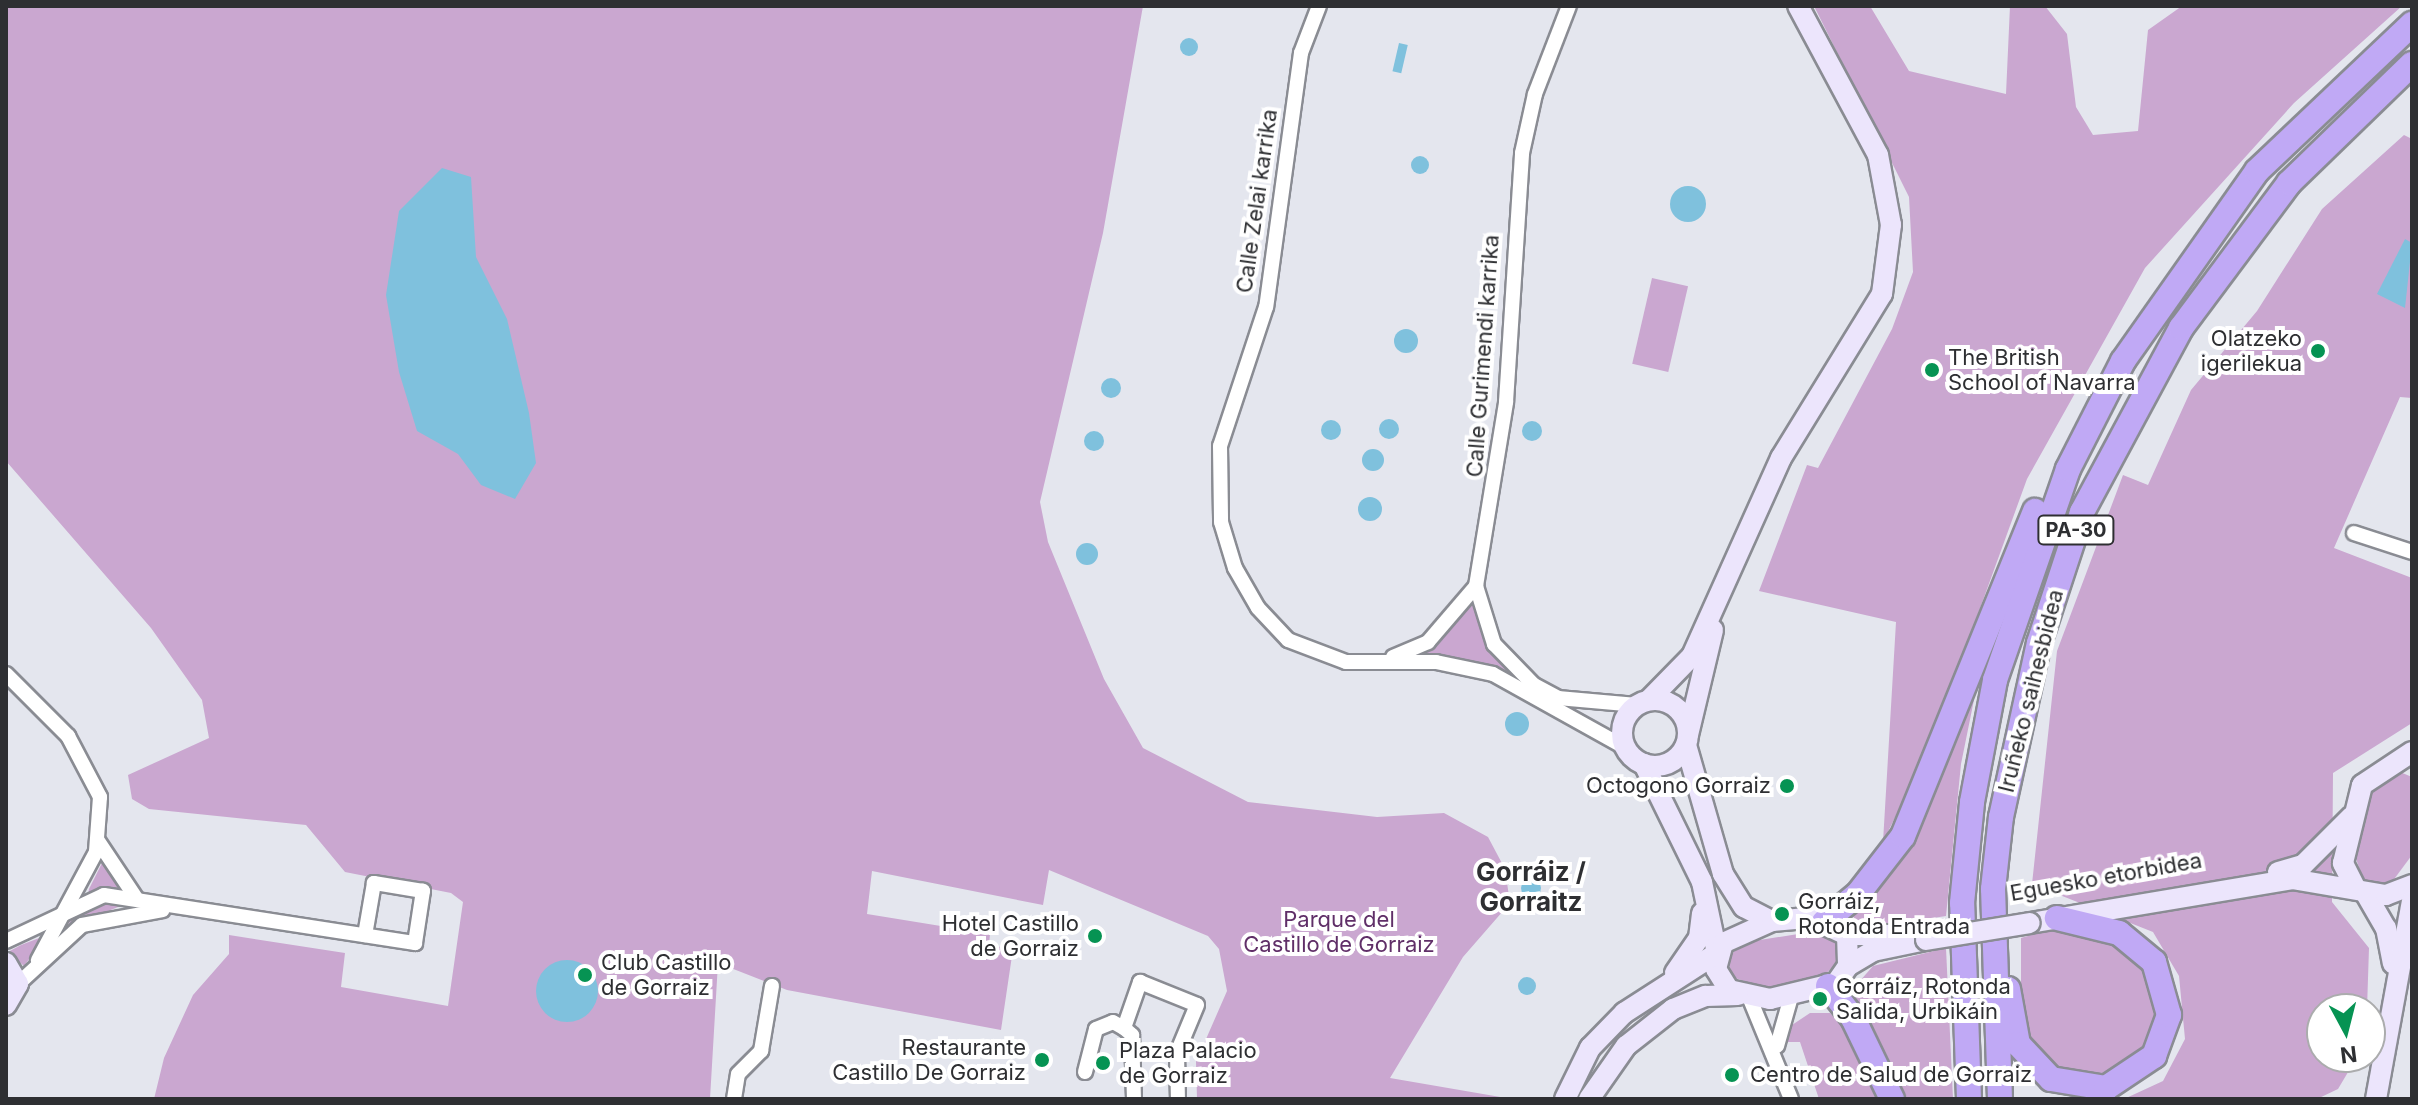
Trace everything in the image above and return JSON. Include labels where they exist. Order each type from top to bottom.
[{"type":"highway","name":"Iruñeko saihesbidea","points":[[1969,1099],[1962,903],[1995,680],[2068,469],[2183,267],[2257,171],[2412,21]]},
{"type":"highway","name":"Iruñeko saihesbidea","points":[[2000,1099],[1993,889],[2015,739],[2039,643],[2082,512],[2181,328],[2289,183],[2412,64]]},
{"type":"highway","points":[[1824,922],[1858,894],[1903,836],[2043,491],[2115,354],[2183,267]]},
{"type":"highway","points":[[2039,643],[2011,861],[2009,1020],[2032,1065],[2051,1079],[2080,1089],[2123,1083],[2164,1037],[2165,990],[2154,962],[2119,933],[2057,918]]},
{"type":"highway","points":[[1828,986],[1853,1018],[1892,1099]]},
{"type":"street","name":"Calle Zelai karrika","points":[[1319,6],[1301,53],[1266,307],[1220,446],[1221,522],[1258,608],[1288,640],[1346,662],[1436,662],[1493,674],[1626,748]]},
{"type":"street","name":"Calle Gurimendi karrika","points":[[1476,586],[1504,417],[1522,153],[1535,94],[1569,6]]},
{"type":"street","points":[[1791,1099],[1777,1050],[1744,997],[1716,969],[1717,953],[1702,882],[1644,764],[1626,748],[1625,720],[1692,656],[1781,458],[1871,317],[1889,258],[1891,225],[1878,155],[1798,6]]},
{"type":"street","points":[[2354,533],[2412,552]]},
{"type":"street","points":[[1377,662],[1428,642],[1476,586]]},
{"type":"street","points":[[1476,586],[1494,644],[1534,685],[1558,698],[1678,708],[1723,874],[1744,907],[1772,921]]},
{"type":"street","points":[[1644,764],[1673,761],[1687,740],[1719,598]]},
{"type":"street","points":[[6,674],[89,764],[100,797],[98,841],[69,909],[6,1005]]},
{"type":"street","points":[[2395,973],[2386,928],[2343,863],[2362,785],[2385,764],[2412,752]]},
{"type":"street","points":[[2385,764],[2412,769]]},
{"type":"street","name":"Eguesko etorbidea","points":[[1828,986],[1848,966],[1873,951],[1926,936],[2030,919],[2303,865],[2352,816]]},
{"type":"street","points":[[98,841],[136,898]]},
{"type":"street","name":"Eguesko etorbidea","points":[[2030,919],[2057,918],[2292,879],[2361,892],[2412,885]]},
{"type":"street","points":[[1664,985],[1699,938],[1702,882]]},
{"type":"street","points":[[6,941],[104,895],[136,898],[172,909],[415,943],[423,891],[374,883],[365,935]]},
{"type":"street","points":[[2376,1099],[2395,973],[2412,901]]},
{"type":"street","points":[[38,960],[101,918],[172,909]]},
{"type":"street","points":[[1565,1099],[1590,1048],[1664,985],[1717,953],[1732,936],[1772,921],[1824,922],[1847,935],[1848,966]]},
{"type":"street","name":"Eguesko etorbidea","points":[[1847,935],[1926,936]]},
{"type":"street","points":[[7,963],[18,984]]},
{"type":"street","points":[[1124,1028],[1140,982],[1197,1005],[1177,1053],[1178,1099]]},
{"type":"street","points":[[734,1099],[738,1074],[761,1051],[772,986]]},
{"type":"street","points":[[1589,1099],[1626,1046],[1673,1009],[1706,996],[1791,997],[1828,986]]},
{"type":"street","points":[[1777,1050],[1791,997]]},
{"type":"street","points":[[1085,1072],[1096,1029],[1113,1022],[1124,1028],[1132,1035],[1134,1099]]},
{"type":"green space","name":"Parque del Castillo de Gorraiz","points":[[6,6],[1143,6],[1103,233],[1040,502],[1048,542],[1104,679],[1143,748],[1248,802],[1377,817],[1444,813],[1488,837],[1505,869],[1510,903],[1463,957],[1390,1078],[1512,1099],[1197,1099],[1196,1062],[1227,991],[1219,949],[1208,936],[1049,870],[1043,905],[872,871],[867,914],[990,934],[989,945],[1013,949],[1001,1030],[787,990],[718,963],[710,1099],[154,1099],[164,1058],[193,995],[229,954],[229,935],[345,953],[341,987],[448,1006],[463,902],[451,893],[345,872],[306,825],[149,809],[132,799],[128,775],[209,738],[202,700],[151,628],[6,461]]},
{"type":"green space","points":[[1814,6],[1870,6],[1909,71],[2006,94],[2010,6],[2045,6],[2067,34],[2076,107],[2093,135],[2138,131],[2148,30],[2182,6],[2402,6],[2294,103],[2145,268],[2027,479],[1930,746],[1883,842],[1896,622],[1759,591],[1807,465],[1818,468],[1892,329],[1913,272],[1909,197]]},
{"type":"green space","points":[[2404,135],[2412,139],[2412,398],[2400,397],[2334,548],[2412,578],[2412,723],[2333,773],[2332,902],[2369,948],[2368,993],[2306,993],[2306,1073],[2348,1073],[2338,1089],[2317,1099],[2124,1099],[2163,1081],[2185,1039],[2179,976],[2153,932],[2032,884],[2057,651],[2123,475],[2148,485],[2191,390],[2257,311],[2322,209]]},
{"type":"green space","points":[[1652,278],[1688,286],[1668,372],[1632,364]]},
{"type":"green space","points":[[1472,601],[1486,642],[1514,677],[1418,653]]},
{"type":"green space","points":[[1978,680],[1961,764],[1946,916],[1893,924],[1856,920],[1852,915]]},
{"type":"green space","points":[[2400,772],[2412,777],[2412,855],[2389,886],[2364,882],[2354,853],[2366,801],[2384,774]]},
{"type":"green space","points":[[103,861],[121,890],[88,895],[89,889]]},
{"type":"green space","points":[[104,901],[123,905],[66,928],[74,914]]},
{"type":"green space","points":[[2053,929],[2117,942],[2148,968],[2160,1019],[2150,1047],[2105,1078],[2054,1071],[2029,1046],[2021,1019],[2021,938]]},
{"type":"green space","points":[[1823,930],[1838,943],[1839,960],[1823,977],[1765,988],[1732,977],[1728,959],[1741,943]]},
{"type":"green space","points":[[47,935],[24,966],[8,952],[21,945]]},
{"type":"green space","points":[[1946,948],[1953,1099],[1900,1099],[1852,990],[1873,966]]},
{"type":"green space","points":[[1810,1013],[1830,1013],[1862,1047],[1859,1082],[1865,1043],[1888,1099],[1819,1099],[1800,1042],[1785,1042],[1792,1025]]},
{"type":"water","points":[[1185,38],[1193,38],[1198,47],[1196,54],[1185,56],[1180,51],[1180,43]]},
{"type":"water","points":[[1399,43],[1408,45],[1401,73],[1392,71]]},
{"type":"water","points":[[1420,156],[1429,165],[1420,174],[1411,165]]},
{"type":"water","points":[[442,168],[471,177],[476,257],[507,319],[529,413],[536,463],[515,499],[481,485],[458,454],[417,431],[399,372],[386,295],[399,211]]},
{"type":"water","points":[[1688,186],[1701,191],[1706,204],[1701,217],[1688,222],[1675,217],[1670,204],[1675,191]]},
{"type":"water","points":[[2405,239],[2412,243],[2405,308],[2377,294]]},
{"type":"water","points":[[1406,329],[1415,332],[1418,341],[1415,350],[1406,353],[1397,350],[1394,341],[1397,332]]},
{"type":"water","points":[[1111,378],[1118,381],[1121,388],[1118,395],[1111,398],[1104,395],[1101,388],[1104,381]]},
{"type":"water","points":[[1389,419],[1396,422],[1399,429],[1396,436],[1389,439],[1382,436],[1379,429],[1382,422]]},
{"type":"water","points":[[1331,420],[1338,423],[1341,430],[1338,437],[1331,440],[1324,437],[1321,430],[1324,423]]},
{"type":"water","points":[[1532,421],[1539,424],[1542,431],[1539,438],[1532,441],[1525,438],[1522,431],[1525,424]]},
{"type":"water","points":[[1094,431],[1101,434],[1104,441],[1101,448],[1094,451],[1087,448],[1084,441],[1087,434]]},
{"type":"water","points":[[1373,449],[1381,452],[1384,460],[1381,468],[1373,471],[1365,468],[1362,460],[1365,452]]},
{"type":"water","points":[[1370,497],[1378,501],[1382,509],[1378,517],[1370,521],[1362,517],[1358,509],[1362,501]]},
{"type":"water","points":[[1083,543],[1091,543],[1098,554],[1091,565],[1083,565],[1076,558],[1076,550]]},
{"type":"water","points":[[1517,712],[1525,716],[1529,724],[1525,732],[1517,736],[1509,732],[1505,724],[1509,716]]},
{"type":"water","points":[[1527,878],[1535,878],[1541,888],[1535,898],[1527,898],[1521,892],[1521,884]]},
{"type":"water","points":[[567,960],[589,969],[598,991],[589,1013],[567,1022],[545,1013],[536,991],[545,969]]},
{"type":"water","points":[[1527,977],[1536,986],[1527,995],[1518,986]]},
{"type":"place","name":"Olatzeko igerilekua","points":[[2318,351]]},
{"type":"place","name":"The British School of Navarra","points":[[1932,370]]},
{"type":"place","name":"Octogono Gorraiz","points":[[1787,786]]},
{"type":"place","name":"Gorráiz, Rotonda Entrada","points":[[1782,914]]},
{"type":"place","name":"Hotel Castillo de Gorraiz","points":[[1095,936]]},
{"type":"place","name":"Club Castillo de Gorraiz","points":[[585,975]]},
{"type":"place","name":"Gorráiz, Rotonda Salida, Urbikáin","points":[[1820,999]]},
{"type":"place","name":"Restaurante Castillo De Gorraiz","points":[[1042,1060]]},
{"type":"place","name":"Plaza Palacio de Gorraiz","points":[[1103,1063]]},
{"type":"place","name":"Centro de Salud de Gorraiz","points":[[1732,1075]]},
{"type":"district","name":"Gorráiz / Gorraitz","points":[[1531,887]]}]
